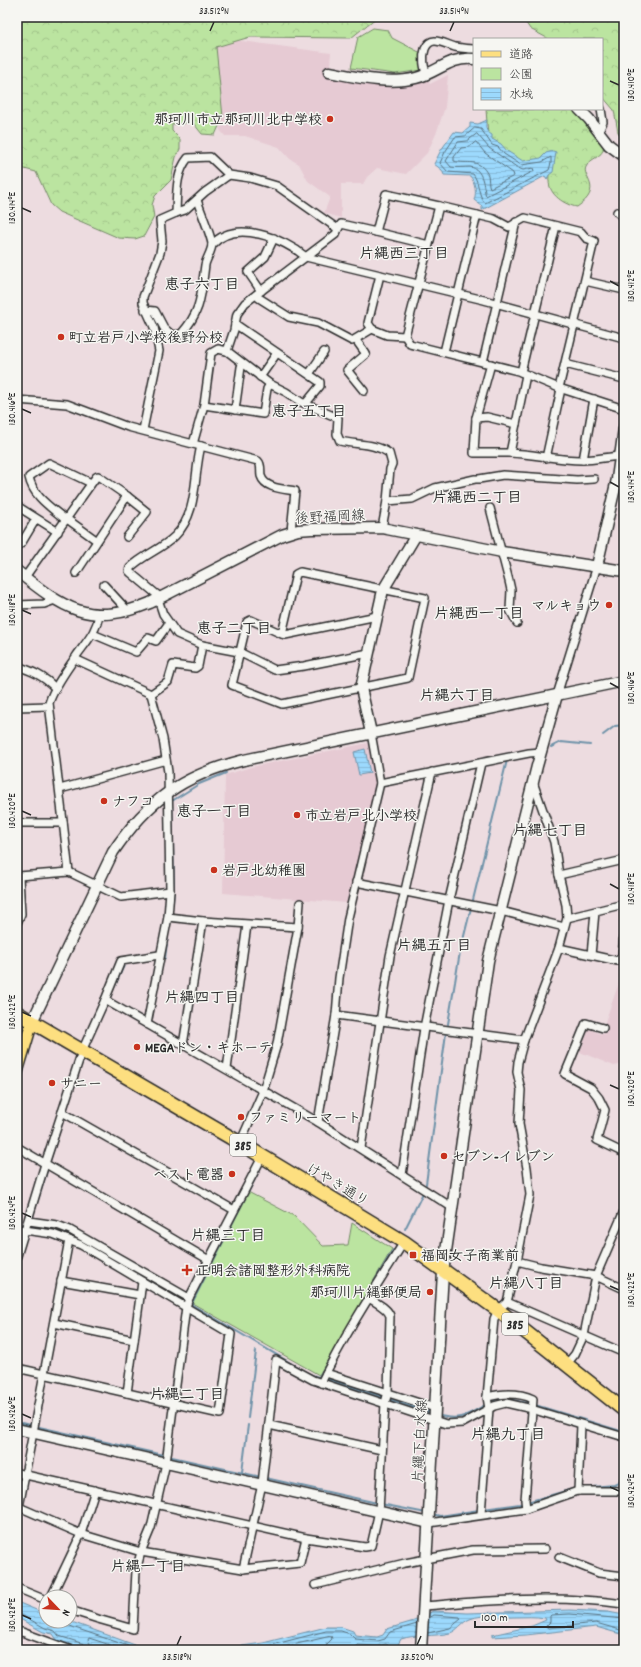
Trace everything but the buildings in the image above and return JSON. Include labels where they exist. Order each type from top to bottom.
[{"type":"highway","name":"けやき通り","points":[[17,1013],[240,1143],[404,1242],[444,1272],[503,1306],[566,1365],[624,1410]]},
{"type":"main road","points":[[17,1072],[32,1022]]},
{"type":"street","points":[[426,74],[424,68],[424,52],[427,44],[432,41],[473,49]]},
{"type":"street","points":[[329,72],[363,78],[396,81],[415,79],[454,61],[467,58],[473,60]]},
{"type":"street","points":[[580,110],[599,131],[609,145],[624,156]]},
{"type":"street","points":[[599,131],[603,122],[602,110]]},
{"type":"street","points":[[176,213],[181,167],[188,158],[210,157],[230,175],[250,178],[277,186],[338,229]]},
{"type":"street","points":[[143,430],[159,351],[154,327],[145,310],[143,297],[160,252],[162,241],[160,220],[185,210],[230,175]]},
{"type":"street","points":[[376,232],[386,194],[494,219],[509,227],[525,218],[581,232],[586,238],[594,241],[565,364],[546,458]]},
{"type":"street","points":[[197,200],[212,245]]},
{"type":"street","points":[[439,206],[405,336],[410,344],[491,364],[523,374],[560,389],[624,409]]},
{"type":"street","points":[[617,212],[624,218]]},
{"type":"street","points":[[444,352],[477,215]]},
{"type":"street","points":[[483,362],[516,222]]},
{"type":"street","points":[[227,351],[237,314],[241,308],[258,293],[336,234],[341,224],[429,245]]},
{"type":"street","points":[[510,453],[535,314],[556,226]]},
{"type":"street","points":[[145,310],[155,311],[168,332],[177,336],[181,334],[192,322],[198,307],[205,266],[212,245],[215,241],[225,236],[254,232],[274,238],[293,247],[306,257],[498,303],[624,338]]},
{"type":"street","points":[[274,238],[265,257],[248,272],[259,298],[289,317],[318,323],[352,341],[356,340],[372,329]]},
{"type":"street","points":[[380,275],[368,323],[372,329],[387,335],[405,336]]},
{"type":"street","points":[[585,281],[624,290]]},
{"type":"street","points":[[235,324],[320,382],[320,386],[306,404]]},
{"type":"street","points":[[356,340],[366,354],[347,370],[364,391]]},
{"type":"street","points":[[193,444],[204,405],[211,352],[218,349],[227,351],[270,384],[306,404],[338,418],[337,434],[340,441],[374,446],[384,449],[389,453],[392,464],[390,469],[387,501],[382,528]]},
{"type":"street","points":[[309,374],[324,352]]},
{"type":"street","points":[[260,377],[277,353]]},
{"type":"street","points":[[235,410],[242,364]]},
{"type":"street","points":[[491,364],[476,418],[474,453],[530,454],[546,458],[583,460],[619,456]]},
{"type":"street","points":[[565,364],[624,379]]},
{"type":"street","points":[[204,405],[263,414],[267,389],[270,384]]},
{"type":"street","points":[[583,460],[594,399]]},
{"type":"street","points":[[17,400],[67,404],[128,427],[258,461],[260,463],[261,476],[266,483],[295,491],[291,531]]},
{"type":"street","points":[[476,418],[487,416],[516,424]]},
{"type":"street","points":[[557,695],[597,566],[617,479],[624,428]]},
{"type":"street","points":[[201,446],[192,502],[178,531],[171,539],[130,568],[129,571],[159,598],[163,614],[177,634],[202,645],[239,652],[275,670],[304,666],[369,653]]},
{"type":"street","points":[[91,483],[49,463],[29,477],[32,487],[40,499],[96,540]]},
{"type":"street","points":[[387,501],[412,499],[435,488],[475,479],[503,475],[577,480],[594,479]]},
{"type":"street","points":[[25,577],[91,483],[98,476],[147,512],[127,537]]},
{"type":"street","points":[[76,573],[96,540],[127,496]]},
{"type":"street","points":[[17,506],[36,520],[58,532]]},
{"type":"street","points":[[490,508],[511,590],[510,610],[517,623]]},
{"type":"street","points":[[17,543],[21,544],[36,520]]},
{"type":"street","name":"後野福岡線","points":[[17,570],[55,600],[67,607],[99,614],[133,610],[291,531],[311,528],[382,528],[502,552],[624,571]]},
{"type":"street","points":[[318,1122],[336,1015],[343,951],[356,882],[380,783],[371,733],[360,688],[383,590],[416,535]]},
{"type":"street","points":[[282,634],[296,574],[300,572],[425,598],[408,678],[282,704],[232,684],[239,652],[247,622],[249,620],[251,620],[282,634],[285,635],[377,616]]},
{"type":"street","points":[[104,586],[128,611]]},
{"type":"street","points":[[17,605],[44,604],[55,600]]},
{"type":"street","points":[[69,872],[49,706],[55,688],[93,634],[98,622],[99,614]]},
{"type":"street","points":[[93,634],[136,652],[148,638],[156,641],[169,623]]},
{"type":"street","points":[[151,694],[168,682],[173,665],[195,668],[198,666],[202,645]]},
{"type":"street","points":[[75,659],[151,694],[164,739],[169,792],[170,891],[168,917],[159,955],[147,1024]]},
{"type":"street","points":[[17,666],[37,674],[48,681],[55,688]]},
{"type":"street","points":[[32,1022],[113,852],[127,832],[150,806],[184,781],[221,766],[371,733],[624,681]]},
{"type":"street","name":"片繩下白水線","points":[[421,1650],[444,1272],[488,961],[532,782],[557,695]]},
{"type":"street","points":[[17,707],[49,706]]},
{"type":"street","points":[[380,783],[481,762],[541,752]]},
{"type":"street","points":[[60,789],[166,760]]},
{"type":"street","points":[[402,1175],[424,1028],[449,900],[481,762]]},
{"type":"street","points":[[360,1148],[390,956],[432,772]]},
{"type":"street","points":[[481,1514],[489,1409],[487,1396],[494,1319],[503,1306],[517,1261],[530,1195],[519,1124],[520,1090],[517,1068],[524,1040],[559,948],[567,918],[566,905],[559,875],[554,842],[532,782]]},
{"type":"street","points":[[17,823],[63,823]]},
{"type":"street","points":[[559,875],[624,860]]},
{"type":"street","points":[[17,923],[21,914],[18,876],[69,872],[121,897],[170,891]]},
{"type":"street","points":[[356,882],[449,900],[564,926]]},
{"type":"street","points":[[240,1143],[263,1091],[278,1044],[298,927],[300,903]]},
{"type":"street","points":[[567,918],[624,904]]},
{"type":"street","points":[[592,956],[595,912]]},
{"type":"street","points":[[168,917],[203,922],[298,927]]},
{"type":"street","points":[[183,1045],[203,922]]},
{"type":"street","points":[[227,1069],[247,925]]},
{"type":"street","points":[[559,948],[618,961],[621,960],[622,956],[624,934]]},
{"type":"street","points":[[17,1256],[82,1051],[121,961],[159,955]]},
{"type":"street","points":[[105,1000],[318,1122],[453,1208]]},
{"type":"street","points":[[336,1015],[424,1028],[524,1040]]},
{"type":"street","points":[[604,1028],[586,1023],[565,1074],[591,1088],[599,1098],[605,1110],[597,1140],[624,1154]]},
{"type":"street","points":[[62,1112],[234,1210]]},
{"type":"street","points":[[17,1147],[209,1260]]},
{"type":"street","points":[[78,1613],[133,1629],[136,1571],[141,1552],[151,1528],[166,1463],[186,1307],[189,1298],[262,1157]]},
{"type":"street","points":[[566,1365],[575,1354],[584,1335],[596,1276],[624,1211]]},
{"type":"street","points":[[29,1221],[57,1225],[70,1230],[189,1298]]},
{"type":"street","points":[[17,1229],[52,1234],[81,1245],[231,1334],[220,1414],[17,1368]]},
{"type":"street","points":[[69,1240],[19,1507],[81,1534],[141,1552],[243,1569],[300,1563],[306,1538]]},
{"type":"street","points":[[321,1383],[369,1298],[404,1242]]},
{"type":"street","points":[[517,1261],[534,1266],[596,1276],[624,1289]]},
{"type":"street","points":[[61,1281],[140,1295]]},
{"type":"street","points":[[128,1393],[142,1282]]},
{"type":"street","points":[[17,1473],[306,1538],[369,1547],[372,1545],[379,1511],[385,1403],[388,1392],[390,1316],[385,1309],[369,1298]]},
{"type":"street","points":[[503,1306],[584,1335],[624,1353]]},
{"type":"street","points":[[54,1323],[134,1340]]},
{"type":"street","points":[[243,1569],[262,1484],[276,1360],[302,1375],[321,1383],[446,1424],[463,1423],[489,1409],[506,1403],[624,1437]]},
{"type":"street","points":[[326,1373],[435,1408]]},
{"type":"street","points":[[487,1396],[508,1393],[527,1396],[533,1399],[525,1500],[526,1509]]},
{"type":"street","points":[[269,1425],[382,1450]]},
{"type":"street","points":[[578,1491],[581,1425]]},
{"type":"street","points":[[17,1429],[429,1523],[481,1514],[526,1509],[578,1491],[622,1491],[624,1486]]},
{"type":"street","points":[[55,1589],[81,1534],[94,1490]]},
{"type":"street","points":[[315,1585],[473,1550],[545,1549]]},
{"type":"street","points":[[558,1557],[599,1573],[624,1576]]},
{"type":"street","points":[[17,1588],[38,1597]]},
{"type":"street","points":[[424,1608],[479,1602],[563,1600],[594,1600],[624,1604]]},
{"type":"street","points":[[17,1633],[22,1632],[71,1650]]},
{"type":"shaded area","name":"那珂川市立那珂川北中学校","points":[[234,40],[331,53],[329,74],[426,77],[430,84],[448,75],[445,107],[436,134],[427,153],[406,174],[377,168],[367,177],[363,184],[341,184],[341,218],[324,213],[330,197],[308,181],[299,164],[290,159],[279,147],[245,136],[225,136],[220,130],[210,43]]},
{"type":"shaded area","name":"市立岩戸北小学校","points":[[368,743],[377,783],[347,903],[223,893],[225,775],[251,767]]},
{"type":"shaded area","points":[[620,980],[624,981],[624,1064],[614,1066],[580,1052],[589,1029],[601,1034],[607,1033],[605,1022]]},
{"type":"green space","points":[[17,17],[377,17],[351,38],[250,37],[216,47],[223,117],[215,135],[202,134],[190,119],[184,124],[172,124],[172,131],[180,139],[180,149],[176,157],[171,180],[155,196],[152,205],[154,217],[144,236],[135,239],[119,238],[59,212],[51,205],[36,172],[17,167]]},
{"type":"green space","points":[[522,17],[624,17],[624,142],[618,132],[614,110],[603,97],[603,38],[547,38],[530,29]]},
{"type":"green space","points":[[373,28],[388,30],[392,38],[421,53],[422,70],[395,74],[351,68],[358,37]]},
{"type":"green space","points":[[486,110],[577,110],[604,144],[600,155],[588,163],[586,167],[585,171],[591,189],[590,194],[577,207],[563,202],[555,195],[550,186],[549,173],[552,159],[529,165],[514,160],[488,137]]},
{"type":"green space","points":[[248,1192],[294,1216],[323,1246],[348,1245],[352,1223],[392,1249],[319,1375],[192,1303]]},
{"type":"water","points":[[487,120],[486,129],[492,135],[492,139],[523,161],[541,158],[546,153],[553,151],[556,152],[553,172],[547,179],[545,176],[482,210],[482,206],[474,200],[475,187],[470,176],[444,175],[442,170],[434,164],[441,150],[454,132],[463,133],[470,127],[470,123],[478,124]]},
{"type":"water","points":[[365,749],[370,773],[359,775],[354,752]]},
{"type":"water","points":[[17,1602],[38,1611],[38,1629],[78,1629],[78,1624],[135,1645],[167,1650],[87,1650],[57,1640],[53,1634],[43,1632],[20,1619],[17,1620]]},
{"type":"water","points":[[570,1610],[608,1612],[624,1615],[624,1635],[596,1627],[526,1635],[492,1637],[492,1635],[532,1626],[546,1620],[545,1618],[538,1617],[481,1616],[464,1622],[450,1633],[407,1637],[401,1639],[395,1650],[357,1650],[341,1647],[322,1650],[213,1650],[263,1643],[326,1627],[341,1627],[353,1631],[355,1635],[377,1637],[383,1635],[387,1629],[414,1621],[433,1611],[467,1613]]},
{"type":"waterway","points":[[603,735],[615,726],[624,725]]},
{"type":"waterway","points":[[551,747],[561,742],[590,745]]},
{"type":"waterway","points":[[473,900],[507,760],[509,760]]},
{"type":"waterway","points":[[173,903],[172,801],[199,784],[226,773]]},
{"type":"waterway","points":[[448,1024],[460,952],[471,908]]},
{"type":"waterway","points":[[162,958],[165,958],[168,935]]},
{"type":"waterway","points":[[113,990],[125,963]]},
{"type":"waterway","points":[[426,1184],[446,1033]]},
{"type":"waterway","points":[[49,1164],[72,1092]]},
{"type":"waterway","points":[[32,1219],[48,1168]]},
{"type":"waterway","points":[[191,1305],[259,1171]]},
{"type":"waterway","points":[[405,1229],[423,1193]]},
{"type":"waterway","points":[[17,1224],[24,1225]]},
{"type":"waterway","points":[[29,1226],[57,1231],[83,1242]]},
{"type":"waterway","points":[[92,1248],[185,1301]]},
{"type":"waterway","points":[[365,1297],[393,1250]]},
{"type":"waterway","points":[[189,1303],[309,1374],[321,1378]]},
{"type":"waterway","points":[[248,1418],[256,1351]]},
{"type":"waterway","points":[[319,1377],[330,1358]]},
{"type":"waterway","points":[[325,1378],[431,1413]]},
{"type":"waterway","points":[[490,1401],[506,1399],[531,1404]]},
{"type":"waterway","points":[[437,1415],[452,1418],[464,1416],[487,1404]]},
{"type":"waterway","points":[[535,1405],[624,1432]]},
{"type":"waterway","points":[[17,1422],[377,1503]]},
{"type":"waterway","points":[[242,1472],[248,1425]]},
{"type":"waterway","points":[[581,1488],[614,1485],[619,1483],[624,1467]]},
{"type":"waterway","points":[[483,1509],[520,1504],[576,1488]]},
{"type":"waterway","points":[[381,1504],[426,1513]]},
{"type":"waterway","points":[[432,1514],[440,1516],[479,1510]]},
{"type":"place","name":"那珂川市立那珂川北中学校","points":[[330,119]]},
{"type":"place","name":"町立岩戸小学校後野分校","points":[[61,337]]},
{"type":"place","name":"マルキョウ","points":[[609,605]]},
{"type":"place","name":"ナフコ","points":[[104,801]]},
{"type":"place","name":"市立岩戸北小学校","points":[[297,815]]},
{"type":"place","name":"岩戸北幼稚園","points":[[214,870]]},
{"type":"place","name":"MEGAドン・キホーテ","points":[[137,1047]]},
{"type":"place","name":"サニー","points":[[52,1083]]},
{"type":"place","name":"ファミリーマート","points":[[241,1117]]},
{"type":"place","name":"セブン-イレブン","points":[[444,1156]]},
{"type":"place","name":"ベスト電器","points":[[232,1174]]},
{"type":"place","name":"福岡女子商業前","points":[[413,1255]]},
{"type":"place","name":"正明会諸岡整形外科病院","points":[[187,1270]]},
{"type":"place","name":"那珂川片縄郵便局","points":[[430,1292]]},
{"type":"district","name":"片縄西三丁目","points":[[404,253]]},
{"type":"district","name":"恵子六丁目","points":[[202,284]]},
{"type":"district","name":"恵子五丁目","points":[[309,411]]},
{"type":"district","name":"片縄西二丁目","points":[[477,497]]},
{"type":"district","name":"片縄西一丁目","points":[[479,613]]},
{"type":"district","name":"恵子二丁目","points":[[234,628]]},
{"type":"district","name":"片縄六丁目","points":[[457,695]]},
{"type":"district","name":"恵子一丁目","points":[[214,811]]},
{"type":"district","name":"片縄七丁目","points":[[550,830]]},
{"type":"district","name":"片縄五丁目","points":[[434,945]]},
{"type":"district","name":"片縄四丁目","points":[[202,997]]},
{"type":"district","name":"片縄三丁目","points":[[228,1235]]},
{"type":"district","name":"片縄八丁目","points":[[526,1283]]},
{"type":"district","name":"片縄二丁目","points":[[187,1394]]},
{"type":"district","name":"片縄九丁目","points":[[508,1434]]},
{"type":"district","name":"片縄一丁目","points":[[148,1566]]}]
